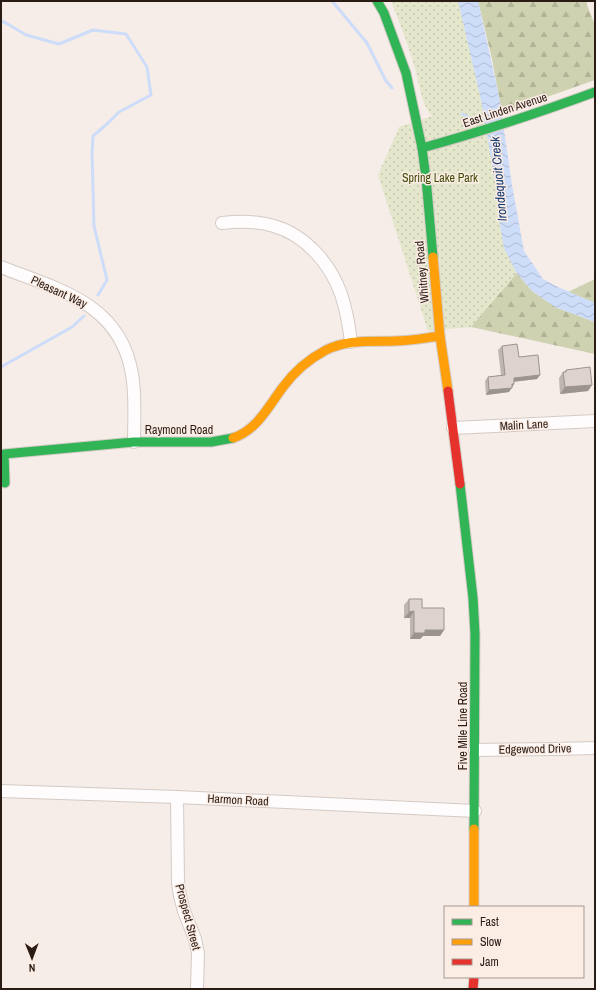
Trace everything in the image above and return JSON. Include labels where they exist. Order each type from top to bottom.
[{"type":"main road","name":"Whitney Road","points":[[377,1],[386,18],[406,73],[422,148],[426,173],[440,336],[467,546]]},
{"type":"main road","name":"East Linden Avenue","points":[[422,148],[546,110],[595,92]]},
{"type":"main road","name":"Raymond Road","points":[[5,483],[4,454],[134,442],[211,442],[232,439],[253,427],[261,419],[284,386],[296,372],[304,364],[326,350],[351,342],[440,336]]},
{"type":"main road","name":"Five Mile Line Road","points":[[467,546],[473,598],[475,634],[474,906]]},
{"type":"main road","points":[[473,989],[474,978]]},
{"type":"street","points":[[222,223],[247,222],[275,226],[299,238],[310,246],[320,256],[336,281],[345,306],[351,342]]},
{"type":"street","name":"Pleasant Way","points":[[1,266],[82,300],[95,309],[117,334],[129,361],[132,375],[134,442]]},
{"type":"street","name":"Malin Lane","points":[[453,428],[595,421]]},
{"type":"street","name":"Edgewood Drive","points":[[475,750],[595,748]]},
{"type":"street","name":"Harmon Road","points":[[1,791],[177,797],[475,811]]},
{"type":"street","name":"Prospect Street","points":[[177,797],[178,883],[184,911],[195,938],[198,953],[197,989]]},
{"type":"green space","name":"Spring Lake Park","points":[[391,1],[467,1],[521,269],[471,327],[428,331],[378,175],[399,127],[432,116],[425,105],[409,49]]},
{"type":"green space","points":[[478,1],[587,1],[587,5],[595,25],[595,80],[502,113],[492,59]]},
{"type":"green space","points":[[517,273],[532,291],[555,307],[595,322],[595,354],[471,327]]},
{"type":"green space","points":[[595,279],[595,303],[568,292]]},
{"type":"water","name":"Irondequoit Creek","points":[[458,1],[478,1],[499,96],[512,185],[524,251],[543,279],[595,303],[595,322],[555,307],[532,291],[516,272],[504,248],[499,220],[496,188],[481,100]]},
{"type":"building","points":[[517,344],[519,357],[538,355],[540,375],[514,378],[512,388],[489,390],[488,377],[505,375],[502,346]]},
{"type":"building","points":[[590,367],[592,385],[565,387],[563,372],[566,372],[566,370]]},
{"type":"building","points":[[409,599],[422,599],[422,608],[444,608],[444,630],[425,630],[425,633],[414,633],[414,611],[409,612]]},
{"type":"waterway","points":[[332,1],[367,43],[386,81],[392,88]]},
{"type":"waterway","points":[[1,21],[26,35],[59,44],[93,30],[126,34],[147,67],[151,95],[119,112],[93,136],[94,226],[107,280],[98,295]]},
{"type":"waterway","points":[[462,114],[477,121],[487,120]]},
{"type":"waterway","points":[[1,367],[72,327],[84,316]]},
{"type":"traffic: fast","points":[[377,1],[384,13],[406,73],[422,148],[433,257]]},
{"type":"traffic: fast","points":[[422,148],[509,122],[595,92]]},
{"type":"traffic: fast","points":[[5,483],[4,454],[134,442],[211,442],[233,438]]},
{"type":"traffic: fast","points":[[460,484],[473,598],[475,634],[474,829]]},
{"type":"traffic: slow","points":[[433,257],[440,336],[448,391]]},
{"type":"traffic: slow","points":[[233,438],[255,424],[283,387],[302,366],[334,346],[368,341],[406,340],[440,336]]},
{"type":"traffic: slow","points":[[474,829],[474,906]]},
{"type":"traffic: jam","points":[[448,391],[460,484]]},
{"type":"traffic: jam","points":[[473,989],[474,978]]}]
